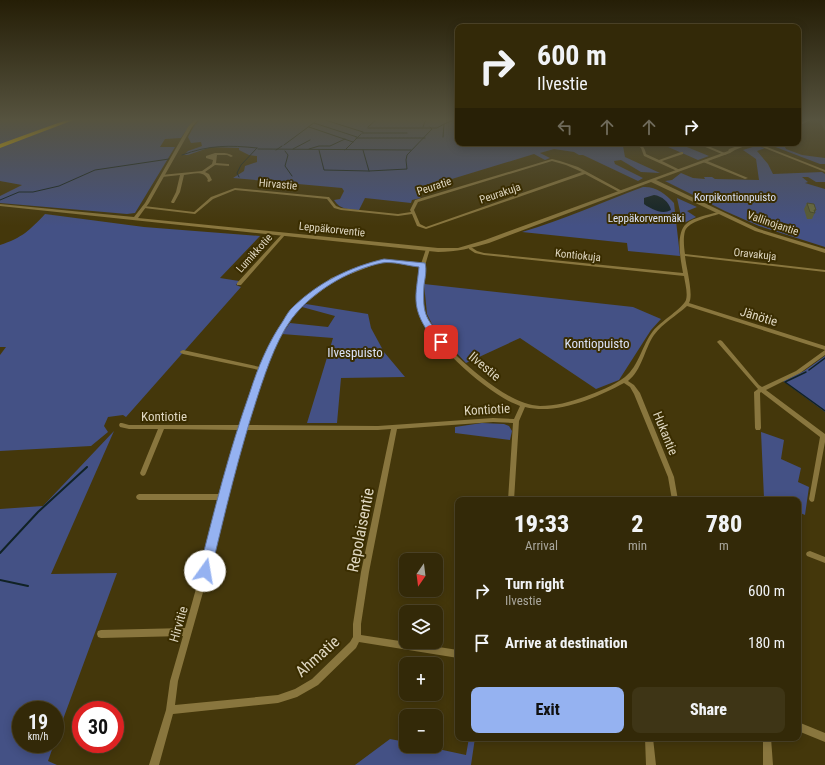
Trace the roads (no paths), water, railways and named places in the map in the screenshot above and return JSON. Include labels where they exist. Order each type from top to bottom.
[{"type":"street","points":[[134,219],[144,207],[174,155]]},
{"type":"street","points":[[213,155],[207,157],[214,158]]},
{"type":"street","points":[[214,164],[215,155]]},
{"type":"street","points":[[646,155],[678,170]]},
{"type":"street","points":[[659,161],[677,155]]},
{"type":"street","name":"Leppäkorventie","points":[[0,205],[446,251],[470,248],[548,221],[565,212],[719,155]]},
{"type":"street","points":[[784,155],[825,171]]},
{"type":"street","name":"Peuratie","points":[[421,228],[418,225],[412,210],[416,201],[550,160],[562,162],[620,191]]},
{"type":"street","points":[[704,160],[746,178]]},
{"type":"street","points":[[162,176],[203,172],[214,164],[228,165]]},
{"type":"street","points":[[203,172],[210,178],[209,181]]},
{"type":"street","name":"Peurakuja","points":[[421,228],[426,228],[584,173]]},
{"type":"street","points":[[173,202],[178,192],[182,174]]},
{"type":"street","name":"Vallinojantie","points":[[651,180],[718,213],[757,230],[825,251]]},
{"type":"street","name":"Hirvastie","points":[[144,207],[195,213],[212,198],[235,190],[328,198],[335,207],[341,210],[398,215],[413,213]]},
{"type":"street","points":[[686,304],[689,297],[682,239],[683,230],[692,223],[718,213]]},
{"type":"street","name":"Lumikkotie","points":[[239,284],[283,235]]},
{"type":"street","name":"Kontiokuja","points":[[470,248],[476,252],[484,254],[686,275]]},
{"type":"street","name":"Ilvestie","points":[[428,249],[422,265],[420,307],[422,315],[432,333],[465,366],[486,384],[513,401],[523,405]]},
{"type":"street","name":"Oravakuja","points":[[684,255],[825,270]]},
{"type":"street","name":"Hirvitie","points":[[154,765],[170,710],[174,681],[205,571],[222,497],[262,369],[277,337],[295,309],[325,284],[346,273],[378,262],[390,261],[422,265]]},
{"type":"street","name":"Kontiotie","points":[[122,425],[129,427],[394,428],[493,420],[516,421],[523,405],[540,408],[565,405],[624,381],[633,372],[654,332],[667,319],[686,304]]},
{"type":"street","name":"Jänötie","points":[[686,304],[825,348]]},
{"type":"street","points":[[720,342],[746,374],[762,390],[824,437],[812,498]]},
{"type":"street","points":[[183,352],[262,369]]},
{"type":"street","points":[[758,428],[757,392],[798,372],[825,352]]},
{"type":"street","name":"Hukantie","points":[[624,381],[632,386],[637,393],[672,477],[674,497]]},
{"type":"street","points":[[511,497],[516,421]]},
{"type":"street","points":[[143,473],[162,427]]},
{"type":"street","name":"Repolaisentie","points":[[357,638],[363,584],[394,428]]},
{"type":"street","points":[[139,498],[222,497]]},
{"type":"street","points":[[810,554],[825,560]]},
{"type":"street","points":[[101,634],[188,632]]},
{"type":"street","name":"Ahmatie","points":[[170,710],[278,699],[297,693],[315,682],[352,645],[357,638],[455,654]]},
{"type":"street","points":[[801,727],[825,738]]},
{"type":"street","points":[[649,741],[651,765]]},
{"type":"street","points":[[767,741],[768,765]]},
{"type":"waterway","points":[[239,177],[237,173],[241,165],[251,155]]},
{"type":"waterway","points":[[288,155],[285,166],[292,176]]},
{"type":"waterway","points":[[320,155],[324,170],[369,171]]},
{"type":"waterway","points":[[364,155],[369,171]]},
{"type":"waterway","points":[[369,171],[407,169],[407,155]]},
{"type":"waterway","points":[[0,200],[19,192],[33,192],[59,186],[95,170],[169,159]]},
{"type":"waterway","points":[[809,370],[825,358]]},
{"type":"waterway","points":[[806,372],[785,382],[825,411]]},
{"type":"waterway","points":[[0,553],[38,512],[87,467]]},
{"type":"waterway","points":[[0,580],[28,586]]},
{"type":"park label","name":"Korpikontionpuisto","points":[[735,197]]},
{"type":"park label","name":"Leppäkorvenmäki","points":[[646,218]]},
{"type":"park label","name":"Kontiopuisto","points":[[597,343]]},
{"type":"park label","name":"Ilvespuisto","points":[[355,352]]}]
